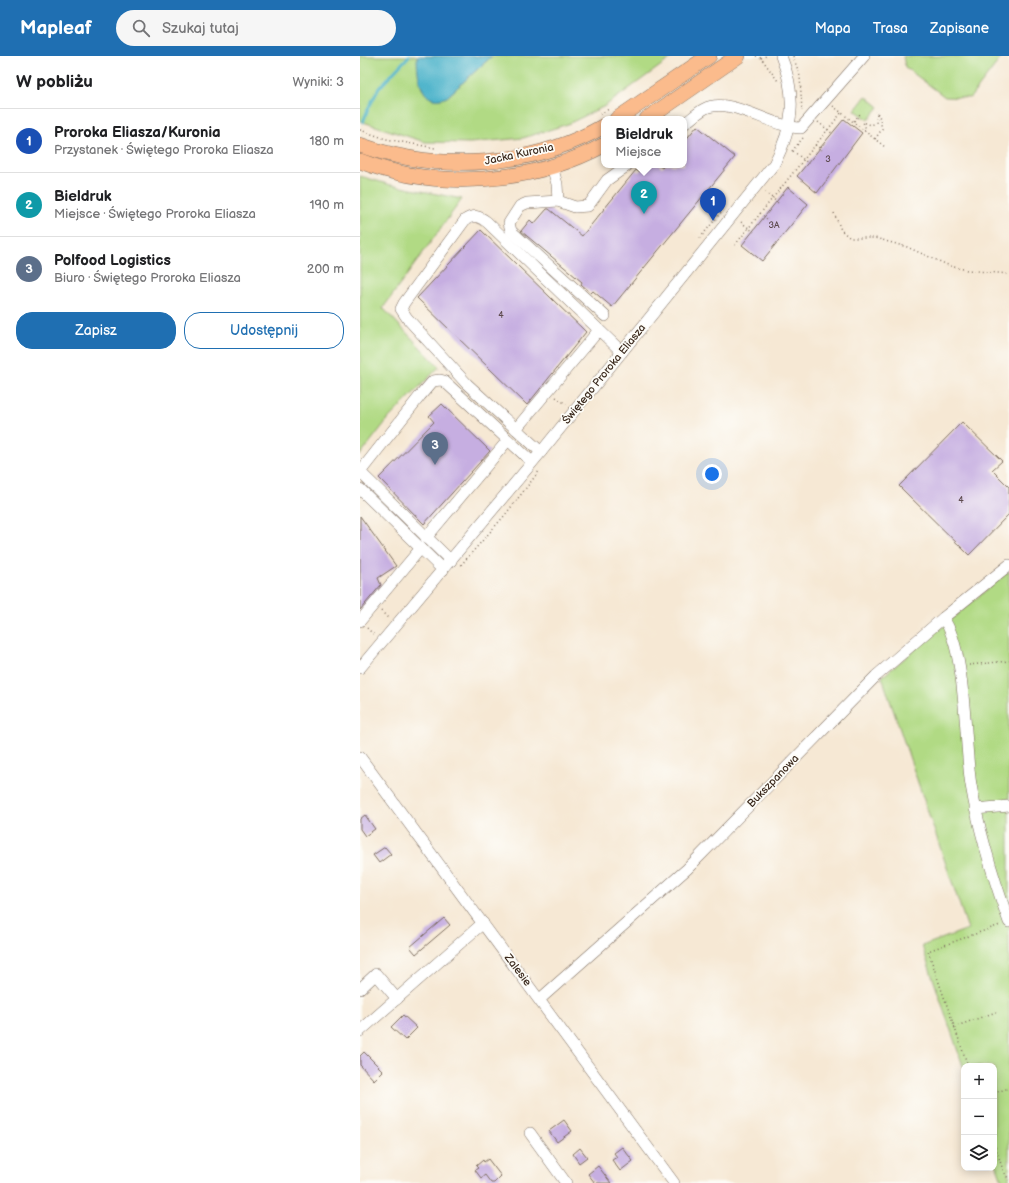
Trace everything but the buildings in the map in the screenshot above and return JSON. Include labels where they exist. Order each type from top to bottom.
[{"type":"main road","points":[[614,113],[709,56]]},
{"type":"main road","points":[[651,116],[738,56]]},
{"type":"main road","name":"Jacka Kuronia","points":[[360,145],[418,160],[465,164],[502,160],[537,152],[576,140],[599,122]]},
{"type":"main road","name":"Jacka Kuronia","points":[[360,162],[397,172],[443,180],[496,177],[532,172],[589,153],[601,147]]},
{"type":"street","name":"Świętego Proroka Eliasza","points":[[360,668],[451,561],[774,164],[789,126],[791,96],[790,81],[781,56]]},
{"type":"street","points":[[687,122],[705,109],[728,106],[768,121],[801,128],[864,56]]},
{"type":"street","points":[[552,166],[557,184],[558,201]]},
{"type":"street","points":[[605,316],[511,231],[509,223],[520,206],[527,203],[558,201],[575,207],[588,206],[608,180],[624,168]]},
{"type":"street","points":[[540,452],[467,384],[407,318],[401,309],[465,220],[470,216],[476,216],[487,222],[622,352]]},
{"type":"street","points":[[516,429],[599,330]]},
{"type":"street","points":[[451,561],[360,472],[420,396],[433,381],[444,381],[532,462]]},
{"type":"street","points":[[426,538],[508,440]]},
{"type":"street","points":[[360,489],[443,570]]},
{"type":"street","points":[[363,625],[421,548]]},
{"type":"street","name":"Bukszpanowa","points":[[540,999],[687,869],[876,676],[943,618],[1009,565]]},
{"type":"street","points":[[943,618],[952,633],[959,666],[968,762],[975,809],[990,866],[1009,922]]},
{"type":"street","name":"Zalesie","points":[[360,757],[540,999],[674,1183]]},
{"type":"street","points":[[975,809],[1009,806]]},
{"type":"street","points":[[360,1031],[483,923]]},
{"type":"street","points":[[360,989],[376,974],[397,998]]},
{"type":"street","points":[[530,1134],[566,1183]]},
{"type":"path","points":[[761,58],[766,56]]},
{"type":"path","points":[[837,108],[885,147]]},
{"type":"path","points":[[735,245],[842,112]]},
{"type":"path","points":[[864,130],[866,129],[862,123],[874,124],[876,113],[879,115],[882,129],[875,139]]},
{"type":"path","points":[[854,121],[860,114]]},
{"type":"path","points":[[822,125],[833,134]]},
{"type":"path","points":[[360,130],[386,139],[439,148]]},
{"type":"path","points":[[815,145],[822,150]]},
{"type":"path","points":[[790,149],[809,164]]},
{"type":"path","points":[[767,194],[778,203]]},
{"type":"path","points":[[697,242],[726,206]]},
{"type":"path","points":[[760,213],[766,218]]},
{"type":"path","points":[[834,213],[841,230],[850,238],[874,238],[900,245],[950,266],[967,270],[1009,274]]},
{"type":"path","points":[[737,220],[754,232]]},
{"type":"path","points":[[548,390],[566,404]]},
{"type":"path","points":[[381,612],[388,618]]},
{"type":"path","points":[[363,625],[374,635]]},
{"type":"path","points":[[959,666],[1009,661]]},
{"type":"path","points":[[967,1063],[928,951],[1009,922]]},
{"type":"path","points":[[954,1027],[996,1012]]},
{"type":"path","points":[[997,1092],[1009,1088]]},
{"type":"path","points":[[997,1151],[1009,1180]]},
{"type":"green space","points":[[360,56],[417,56],[419,79],[422,89],[447,97],[492,56],[674,56],[605,106],[568,124],[523,138],[470,143],[425,142],[360,121]]},
{"type":"green space","points":[[903,56],[1005,56],[1000,59],[970,98],[945,97],[905,67]]},
{"type":"green space","points":[[866,96],[879,107],[868,120],[855,110]]},
{"type":"green space","points":[[360,176],[391,185],[462,199],[383,308],[439,367],[388,419],[360,455]]},
{"type":"green space","points":[[1009,571],[1009,1183],[1003,1183],[997,1166],[997,1063],[962,1063],[922,946],[968,929],[882,677]]},
{"type":"water","points":[[417,56],[492,56],[447,97],[438,99],[431,98],[422,88],[419,80]]},
{"type":"waterway","points":[[363,122],[379,88],[409,56]]},
{"type":"place","name":"Bieldruk","points":[[644,214]]},
{"type":"place","name":"Proroka Eliasza/Kuronia","points":[[713,221]]},
{"type":"place","name":"Polfood Logistics","points":[[435,465]]}]
